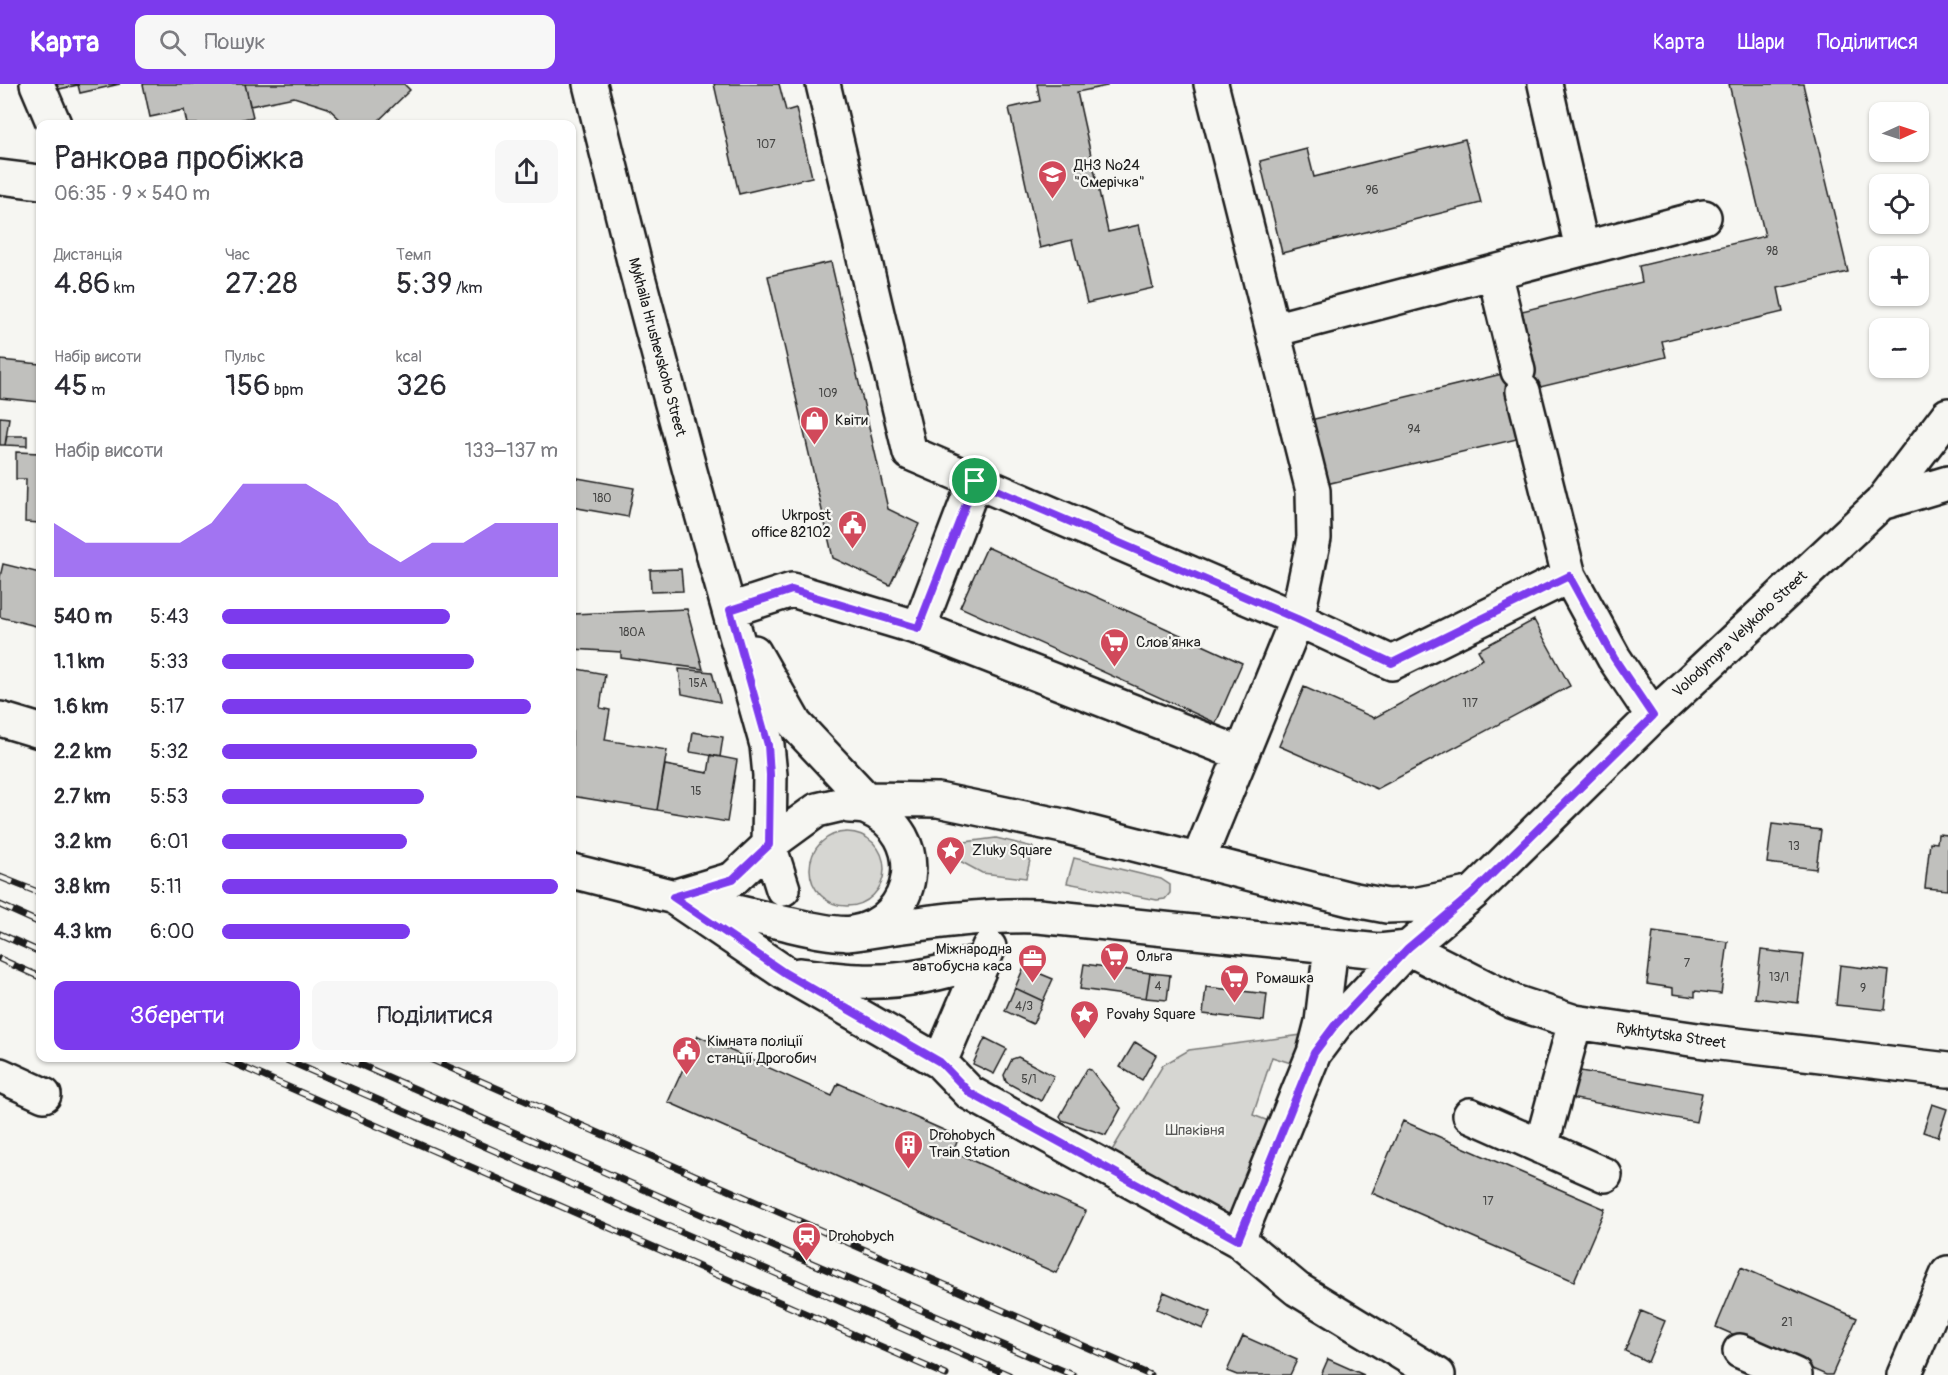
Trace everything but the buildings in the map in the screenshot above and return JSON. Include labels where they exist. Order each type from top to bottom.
[{"type":"street","points":[[37,84],[52,120]]},
{"type":"street","name":"Mykhaila Hrushevskoho Street","points":[[590,84],[691,475],[768,745],[769,845],[783,889],[801,918],[836,932],[868,930],[885,920],[899,905],[907,886],[910,866],[904,842],[888,821],[853,801],[795,724],[730,610]]},
{"type":"street","points":[[823,84],[910,453],[1297,619],[1392,663],[1569,576]]},
{"type":"street","points":[[1198,861],[1297,619],[1314,538],[1313,491],[1211,84]]},
{"type":"street","points":[[1545,84],[1582,249]]},
{"type":"street","points":[[0,177],[36,182]]},
{"type":"street","points":[[1273,330],[1704,217]]},
{"type":"street","points":[[1494,272],[1569,576],[1614,658],[1653,716]]},
{"type":"street","name":"Volodymyra Velykoho Street","points":[[1473,893],[1653,716],[1881,503],[1948,415]]},
{"type":"street","points":[[918,628],[975,481]]},
{"type":"street","name":"Volodymyra Velykoho Street","points":[[1881,503],[1948,483]]},
{"type":"street","points":[[730,610],[792,590],[918,628],[1242,754]]},
{"type":"street","points":[[0,719],[36,730]]},
{"type":"street","points":[[673,897],[733,879],[769,845],[817,810],[853,801],[938,800],[1063,826],[1350,899],[1387,906],[1414,905],[1473,893]]},
{"type":"street","points":[[783,889],[783,856],[796,826]]},
{"type":"street","points":[[576,872],[673,897],[836,932],[1003,915],[1038,916],[1379,951],[1408,948]]},
{"type":"street","points":[[1314,1053],[1335,1025],[1408,948],[1473,893]]},
{"type":"street","points":[[673,897],[785,973],[940,1062],[970,1093],[1238,1240],[1297,1289],[1438,1375]]},
{"type":"street","points":[[940,1062],[1003,915]]},
{"type":"street","points":[[1238,1240],[1314,1053],[1322,1022],[1331,946]]},
{"type":"street","name":"Rykhtytska Street","points":[[1408,948],[1514,1002],[1575,1022],[1710,1042],[1948,1070]]},
{"type":"street","points":[[785,973],[861,982],[910,978],[959,968],[983,960]]},
{"type":"street","points":[[1540,1147],[1575,1022]]},
{"type":"street","points":[[0,1076],[44,1095]]},
{"type":"street","points":[[1470,1115],[1605,1175]]},
{"type":"street","points":[[1904,1375],[1948,1273]]},
{"type":"street","points":[[1740,1351],[1795,1375]]},
{"type":"green space","points":[[840,832],[854,832],[868,838],[878,848],[884,862],[884,876],[878,890],[868,900],[854,906],[840,906],[826,900],[816,890],[810,876],[810,862],[816,848],[826,838]]},
{"type":"green space","points":[[996,838],[1033,847],[1026,878],[982,873],[958,860],[959,849],[965,842]]},
{"type":"green space","points":[[1074,858],[1161,879],[1170,885],[1170,893],[1165,899],[1157,900],[1067,883]]},
{"type":"green space","name":"Шпаківня","points":[[1302,1035],[1294,1064],[1272,1057],[1253,1115],[1271,1122],[1233,1218],[1111,1152],[1163,1065],[1189,1050]]},
{"type":"railway","points":[[0,877],[36,891]]},
{"type":"railway","points":[[0,905],[36,921]]},
{"type":"railway","points":[[0,934],[36,950]]},
{"type":"railway","points":[[0,959],[36,975]]},
{"type":"railway","points":[[231,1062],[946,1375]]},
{"type":"railway","points":[[291,1062],[1009,1375]]},
{"type":"railway","points":[[354,1062],[1073,1375]]},
{"type":"railway","points":[[437,1062],[1150,1375]]},
{"type":"place","name":"ДНЗ №24 \"Смерічка\"","points":[[1053,200]]},
{"type":"place","name":"Квіти","points":[[814,446]]},
{"type":"place","name":"Ukrpost office 82102","points":[[852,550]]},
{"type":"place","name":"Слов'янка","points":[[1115,668]]},
{"type":"place","name":"Zluky Square","points":[[951,876]]},
{"type":"place","name":"Ольга","points":[[1115,982]]},
{"type":"place","name":"Міжнародна автобусна каса","points":[[1033,984]]},
{"type":"place","name":"Ромашка","points":[[1235,1004]]},
{"type":"place","name":"Povahy Square","points":[[1085,1040]]},
{"type":"place","name":"Кімната поліції станції Дрогобич","points":[[686,1076]]},
{"type":"place","name":"Drohobych Train Station","points":[[908,1170]]},
{"type":"place","name":"Drohobych","points":[[807,1262]]},
{"type":"route","points":[[975,481],[1297,619],[1392,663],[1569,576],[1614,658],[1653,716],[1473,893],[1408,948],[1335,1025],[1314,1053],[1238,1240],[970,1093],[940,1062],[785,973],[673,897],[733,879],[769,845],[768,745],[730,610],[792,590],[918,628],[975,481]]}]
